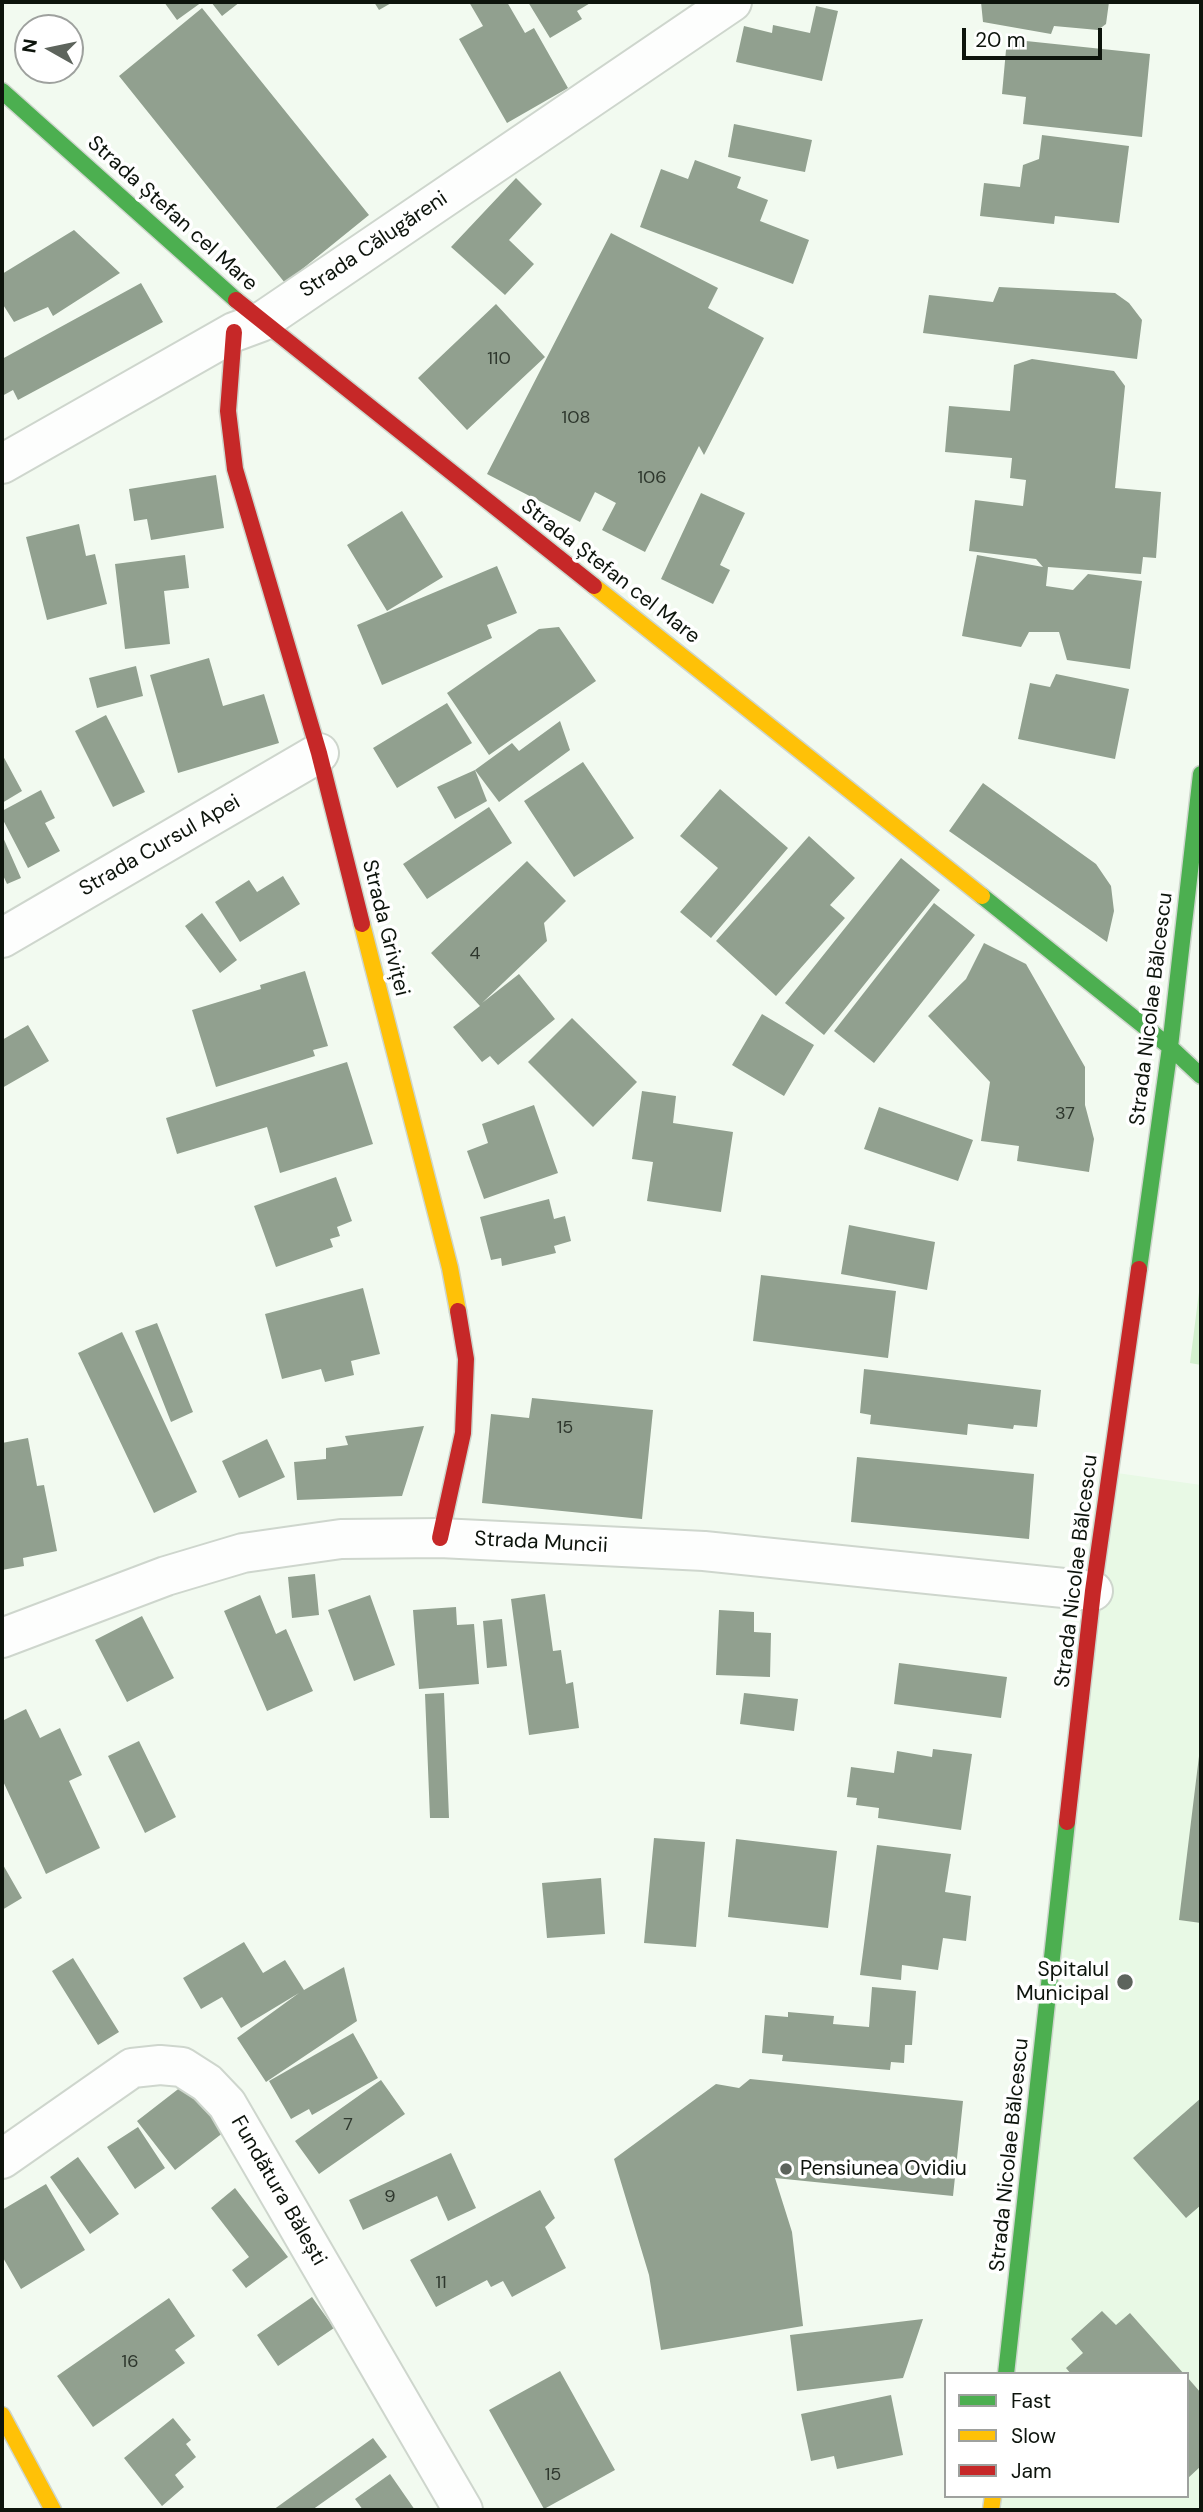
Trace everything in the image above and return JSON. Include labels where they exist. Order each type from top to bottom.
[{"type":"street","name":"Strada Călugăreni","points":[[2,464],[248,327],[732,2]]},
{"type":"street","name":"Strada Ștefan cel Mare","points":[[2,91],[248,327],[1170,1047],[1201,1076]]},
{"type":"street","name":"Strada Griviței","points":[[248,327],[229,411],[235,469],[319,753],[450,1268],[466,1359],[463,1433],[440,1538]]},
{"type":"street","name":"Strada Cursul Apei","points":[[2,938],[319,753]]},
{"type":"street","name":"Strada Nicolae Bălcescu","points":[[1006,2372],[1093,1591],[1170,1047],[1201,774]]},
{"type":"street","name":"Strada Muncii","points":[[2,1639],[166,1576],[243,1553],[341,1539],[440,1538],[704,1551],[1093,1591]]},
{"type":"street","name":"Fundătura Bălești","points":[[2,2160],[132,2068],[160,2065],[182,2067],[207,2083],[227,2104],[463,2510]]},
{"type":"street","points":[[2,2415],[52,2510]]},
{"type":"shaded area","name":"Spitalul Municipal","points":[[1110,1472],[1201,1485],[1201,2510],[990,2510],[992,2498],[1189,2498],[1189,2372],[1006,2372]]},
{"type":"green space","points":[[1201,1276],[1201,1365],[1190,1363]]},
{"type":"building","points":[[164,2],[202,2],[177,20]]},
{"type":"building","points":[[211,2],[240,2],[222,16]]},
{"type":"building","points":[[374,2],[393,2],[379,10]]},
{"type":"building","points":[[469,2],[507,2],[525,33],[534,28],[568,88],[507,123],[459,39],[483,26]]},
{"type":"building","points":[[528,2],[592,2],[577,11],[582,19],[550,38]]},
{"type":"building","points":[[981,2],[1109,2],[1106,24],[1098,30],[1054,26],[1051,34],[983,22]]},
{"type":"building","points":[[816,6],[838,11],[822,81],[736,62],[744,26],[772,33],[773,25],[810,33]]},
{"type":"building","points":[[202,8],[369,215],[285,283],[119,76]]},
{"type":"building","points":[[1007,39],[1150,54],[1142,137],[1023,124],[1026,97],[1002,94]]},
{"type":"building","points":[[734,124],[812,140],[805,172],[728,157]]},
{"type":"building","points":[[1042,135],[1129,146],[1119,223],[1055,216],[1054,224],[980,216],[984,183],[1020,187],[1023,165],[1039,159]]},
{"type":"building","points":[[695,160],[741,177],[737,188],[768,200],[760,221],[809,240],[793,284],[640,227],[661,169],[688,179]]},
{"type":"building","points":[[516,178],[542,204],[509,240],[534,264],[505,295],[451,247]]},
{"type":"building","points":[[74,230],[120,273],[53,316],[48,307],[14,322],[2,303],[2,274]]},
{"type":"building","points":[[611,233],[718,288],[708,308],[764,338],[704,455],[699,446],[645,552],[602,530],[616,503],[595,492],[580,522],[487,474]]},
{"type":"building","points":[[141,283],[163,322],[18,400],[13,390],[2,396],[2,359]]},
{"type":"building","points":[[999,287],[1115,293],[1129,303],[1142,320],[1137,359],[923,333],[929,295],[993,302]]},
{"type":"building","points":[[496,304],[545,357],[467,430],[418,378]]},
{"type":"building","points":[[1032,359],[1114,371],[1125,386],[1115,488],[1161,492],[1156,558],[1143,557],[1141,574],[1048,567],[1046,586],[1073,590],[1088,574],[1142,581],[1130,669],[1067,660],[1059,632],[1029,632],[1021,647],[962,636],[977,555],[1043,567],[1036,559],[969,551],[975,500],[1023,506],[1026,480],[1010,478],[1012,458],[945,452],[949,406],[1010,411],[1014,365]]},
{"type":"building","points":[[216,475],[224,528],[151,540],[147,519],[134,521],[129,489]]},
{"type":"building","points":[[701,493],[745,513],[720,565],[730,570],[713,604],[661,579]]},
{"type":"building","points":[[402,511],[443,577],[387,611],[347,545]]},
{"type":"building","points":[[79,524],[86,556],[95,554],[107,604],[47,620],[26,537]]},
{"type":"building","points":[[185,555],[189,588],[164,591],[170,644],[125,649],[115,564]]},
{"type":"building","points":[[497,566],[517,613],[487,625],[492,638],[382,685],[357,625]]},
{"type":"building","points":[[559,627],[596,681],[489,755],[447,693],[539,629]]},
{"type":"building","points":[[209,658],[223,706],[264,694],[279,743],[178,773],[150,675]]},
{"type":"building","points":[[136,666],[143,696],[97,708],[89,678]]},
{"type":"building","points":[[1056,674],[1129,689],[1115,759],[1018,739],[1030,683],[1050,687]]},
{"type":"building","points":[[447,703],[472,743],[397,788],[373,748]]},
{"type":"building","points":[[106,715],[145,792],[113,807],[75,731]]},
{"type":"building","points":[[560,721],[570,750],[499,802],[475,770],[512,743],[519,751]]},
{"type":"building","points":[[2,754],[22,791],[2,803]]},
{"type":"building","points":[[583,762],[634,838],[574,877],[524,801]]},
{"type":"building","points":[[475,770],[487,801],[455,819],[437,787]]},
{"type":"building","points":[[983,783],[1096,864],[1111,886],[1114,911],[1107,942],[949,831]]},
{"type":"building","points":[[720,789],[788,848],[711,938],[680,912],[718,868],[680,836]]},
{"type":"building","points":[[41,790],[55,818],[45,823],[60,851],[28,868],[2,818],[2,811]]},
{"type":"building","points":[[489,807],[512,843],[427,899],[403,864]]},
{"type":"building","points":[[2,835],[21,878],[7,884],[2,873]]},
{"type":"building","points":[[809,836],[855,878],[830,905],[845,918],[776,996],[716,941]]},
{"type":"building","points":[[901,858],[940,890],[824,1035],[785,1003]]},
{"type":"building","points":[[527,861],[566,901],[544,923],[547,941],[482,1003],[519,974],[555,1019],[498,1065],[490,1056],[482,1062],[453,1027],[480,1006],[431,953]]},
{"type":"building","points":[[283,876],[300,904],[240,942],[215,902],[249,880],[257,892]]},
{"type":"building","points":[[934,903],[975,935],[874,1063],[834,1031]]},
{"type":"building","points":[[202,913],[237,960],[220,973],[185,926]]},
{"type":"building","points":[[984,943],[1026,964],[1085,1067],[1085,1105],[1094,1139],[1089,1172],[1017,1161],[1019,1146],[981,1141],[990,1082],[928,1016],[966,979]]},
{"type":"building","points":[[305,971],[328,1046],[313,1050],[315,1056],[216,1087],[192,1010],[261,989],[260,985]]},
{"type":"building","points":[[762,1014],[814,1045],[784,1096],[732,1065]]},
{"type":"building","points":[[572,1018],[637,1082],[593,1127],[528,1062]]},
{"type":"building","points":[[28,1025],[49,1061],[2,1088],[2,1040]]},
{"type":"building","points":[[347,1062],[373,1144],[280,1173],[267,1127],[177,1154],[166,1118]]},
{"type":"building","points":[[642,1091],[676,1096],[673,1123],[733,1132],[721,1212],[647,1201],[653,1162],[632,1159]]},
{"type":"building","points":[[534,1105],[558,1173],[484,1199],[467,1151],[488,1143],[482,1124]]},
{"type":"building","points":[[879,1107],[973,1140],[958,1181],[864,1149]]},
{"type":"building","points":[[336,1177],[352,1221],[337,1227],[340,1236],[330,1239],[333,1247],[276,1267],[254,1206]]},
{"type":"building","points":[[549,1199],[554,1219],[565,1216],[571,1241],[554,1246],[556,1253],[502,1266],[501,1258],[491,1260],[480,1217]]},
{"type":"building","points":[[849,1225],[935,1242],[927,1290],[841,1274]]},
{"type":"building","points":[[761,1275],[896,1291],[888,1358],[753,1341]]},
{"type":"building","points":[[363,1288],[380,1354],[351,1361],[354,1375],[325,1382],[321,1369],[282,1379],[265,1314]]},
{"type":"building","points":[[157,1323],[193,1412],[171,1422],[135,1331]]},
{"type":"building","points":[[122,1332],[197,1492],[154,1513],[78,1353]]},
{"type":"building","points":[[864,1369],[1041,1390],[1037,1427],[1014,1425],[1013,1429],[968,1424],[967,1435],[870,1424],[871,1415],[860,1413]]},
{"type":"building","points":[[532,1398],[653,1410],[642,1519],[482,1503],[491,1414],[529,1418]]},
{"type":"building","points":[[424,1426],[402,1496],[297,1500],[294,1462],[326,1459],[326,1448],[348,1445],[345,1436]]},
{"type":"building","points":[[28,1438],[37,1486],[44,1485],[57,1551],[23,1558],[24,1566],[2,1570],[2,1443]]},
{"type":"building","points":[[267,1439],[285,1477],[239,1498],[222,1461]]},
{"type":"building","points":[[857,1457],[1034,1474],[1029,1539],[851,1522]]},
{"type":"building","points":[[315,1574],[319,1615],[292,1618],[288,1577]]},
{"type":"building","points":[[545,1594],[553,1651],[561,1650],[566,1684],[573,1682],[579,1728],[529,1735],[511,1599]]},
{"type":"building","points":[[260,1595],[276,1634],[286,1629],[313,1691],[267,1711],[224,1611]]},
{"type":"building","points":[[370,1595],[395,1665],[354,1681],[328,1610]]},
{"type":"building","points":[[456,1607],[457,1625],[474,1624],[479,1684],[419,1689],[413,1610]]},
{"type":"building","points":[[719,1610],[754,1612],[754,1632],[771,1633],[770,1677],[716,1675]]},
{"type":"building","points":[[142,1616],[174,1678],[127,1702],[95,1640]]},
{"type":"building","points":[[502,1619],[507,1666],[487,1668],[483,1621]]},
{"type":"building","points":[[899,1663],[1007,1677],[1001,1718],[894,1704]]},
{"type":"building","points":[[444,1693],[449,1818],[430,1818],[425,1694]]},
{"type":"building","points":[[744,1693],[798,1699],[794,1731],[740,1724]]},
{"type":"building","points":[[26,1709],[40,1738],[60,1728],[82,1775],[69,1781],[100,1848],[46,1874],[2,1779],[2,1721]]},
{"type":"building","points":[[139,1741],[176,1817],[145,1833],[108,1756]]},
{"type":"building","points":[[1201,1748],[1201,1923],[1179,1920]]},
{"type":"building","points":[[933,1749],[972,1754],[961,1830],[878,1818],[879,1808],[856,1805],[857,1798],[847,1797],[851,1767],[894,1773],[897,1751],[932,1757]]},
{"type":"building","points":[[654,1838],[705,1842],[696,1947],[644,1943]]},
{"type":"building","points":[[736,1839],[837,1851],[828,1928],[728,1917]]},
{"type":"building","points":[[877,1845],[951,1854],[945,1892],[971,1896],[966,1941],[943,1938],[938,1970],[902,1965],[901,1980],[860,1975]]},
{"type":"building","points":[[2,1863],[22,1898],[2,1910]]},
{"type":"building","points":[[601,1878],[605,1934],[547,1938],[542,1883]]},
{"type":"building","points":[[244,1942],[263,1973],[285,1960],[304,1990],[344,1967],[357,2021],[266,2082],[237,2038],[299,1993],[241,2028],[222,1997],[201,2009],[183,1978]]},
{"type":"building","points":[[73,1958],[119,2032],[98,2045],[52,1971]]},
{"type":"building","points":[[872,1987],[916,1991],[912,2045],[905,2045],[904,2063],[891,2062],[890,2070],[782,2061],[783,2055],[762,2053],[765,2015],[788,2017],[788,2012],[834,2016],[833,2024],[869,2027]]},
{"type":"building","points":[[353,2033],[378,2078],[312,2115],[309,2109],[291,2119],[269,2081]]},
{"type":"building","name":"Pensiunea Ovidiu","points":[[750,2079],[963,2101],[953,2196],[775,2178],[792,2232],[803,2326],[661,2350],[649,2275],[614,2159],[716,2084],[739,2088]]},
{"type":"building","points":[[381,2080],[405,2114],[319,2174],[295,2141]]},
{"type":"building","points":[[186,2083],[224,2132],[175,2170],[137,2121]]},
{"type":"building","points":[[1201,2098],[1201,2205],[1186,2218],[1133,2158]]},
{"type":"building","points":[[138,2127],[165,2168],[135,2189],[107,2147]]},
{"type":"building","points":[[451,2153],[476,2208],[448,2221],[437,2196],[363,2230],[349,2200]]},
{"type":"building","points":[[78,2157],[119,2214],[90,2234],[50,2177]]},
{"type":"building","points":[[46,2184],[85,2250],[21,2289],[2,2256],[2,2210]]},
{"type":"building","points":[[235,2188],[288,2257],[246,2288],[232,2270],[249,2257],[211,2208]]},
{"type":"building","points":[[540,2190],[555,2218],[545,2227],[566,2268],[512,2297],[503,2281],[491,2287],[487,2280],[436,2307],[410,2260]]},
{"type":"building","points":[[312,2297],[334,2328],[278,2366],[257,2335]]},
{"type":"building","points":[[169,2298],[195,2336],[175,2350],[185,2363],[93,2427],[57,2376]]},
{"type":"building","points":[[1102,2311],[1116,2325],[1130,2313],[1182,2372],[1069,2372],[1066,2368],[1083,2353],[1071,2339]]},
{"type":"building","points":[[923,2319],[903,2378],[797,2391],[790,2335]]},
{"type":"building","points":[[560,2371],[615,2470],[544,2509],[489,2410]]},
{"type":"building","points":[[1189,2379],[1201,2393],[1201,2466],[1189,2477]]},
{"type":"building","points":[[891,2395],[903,2455],[837,2469],[834,2456],[811,2461],[801,2414]]},
{"type":"building","points":[[173,2418],[191,2440],[186,2444],[196,2457],[175,2475],[184,2487],[162,2506],[124,2458]]},
{"type":"building","points":[[373,2438],[387,2457],[312,2510],[273,2510]]},
{"type":"building","points":[[390,2474],[415,2510],[363,2510],[355,2499]]},
{"type":"traffic: fast","points":[[2,91],[236,300]]},
{"type":"traffic: fast","points":[[1139,1269],[1170,1047],[1201,774]]},
{"type":"traffic: fast","points":[[982,896],[1170,1047],[1201,1076]]},
{"type":"traffic: fast","points":[[1006,2372],[1067,1822]]},
{"type":"traffic: slow","points":[[594,586],[982,896]]},
{"type":"traffic: slow","points":[[362,924],[450,1268],[458,1311]]},
{"type":"traffic: slow","points":[[2,2415],[53,2510]]},
{"type":"traffic: slow","points":[[991,2510],[993,2498]]},
{"type":"traffic: jam","points":[[236,300],[594,586]]},
{"type":"traffic: jam","points":[[234,332],[228,411],[235,469],[319,753],[362,924]]},
{"type":"traffic: jam","points":[[1067,1822],[1093,1591],[1139,1269]]},
{"type":"traffic: jam","points":[[440,1538],[463,1433],[466,1359],[458,1311]]},
{"type":"place","name":"Spitalul Municipal","points":[[1125,1982]]},
{"type":"place","name":"Pensiunea Ovidiu","points":[[786,2169]]}]
